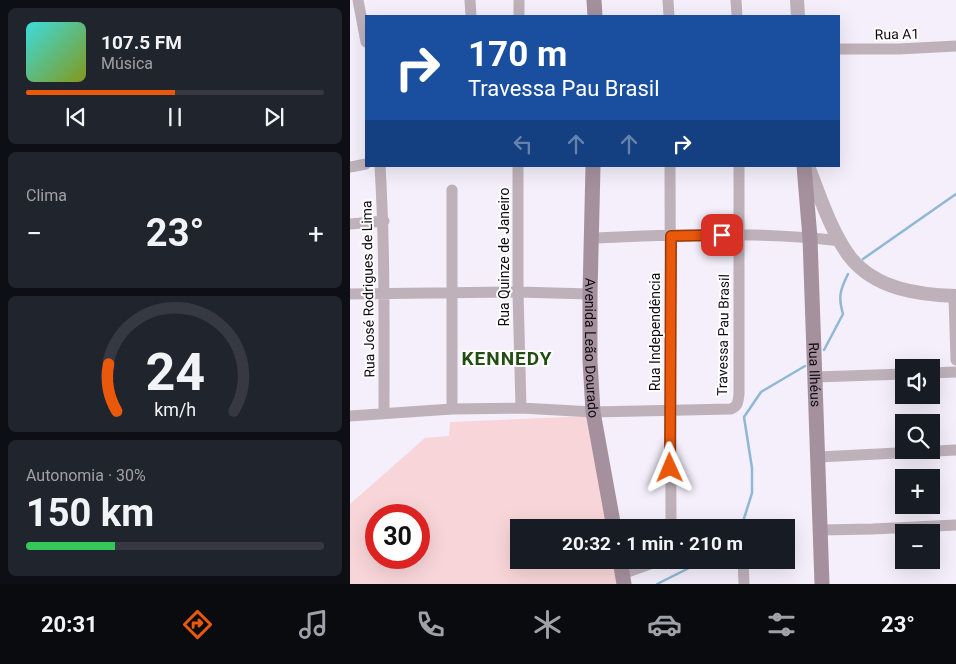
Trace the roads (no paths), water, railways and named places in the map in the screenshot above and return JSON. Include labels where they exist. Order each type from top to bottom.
[{"type":"main road","points":[[594,0],[595,15]]},
{"type":"main road","name":"Avenida Leão Dourado","points":[[593,167],[590,294],[593,412],[612,519]]},
{"type":"main road","name":"Rua Ilhéus","points":[[804,167],[810,238],[816,377],[822,584]]},
{"type":"street","points":[[358,0],[365,37]]},
{"type":"street","points":[[470,0],[471,15]]},
{"type":"street","points":[[519,0],[519,15]]},
{"type":"street","points":[[668,0],[669,15]]},
{"type":"street","points":[[736,0],[737,15]]},
{"type":"street","points":[[797,0],[798,15]]},
{"type":"street","name":"Rua A1","points":[[840,50],[956,46]]},
{"type":"street","points":[[350,167],[365,164]]},
{"type":"street","name":"Rua José Rodrigues de Lima","points":[[380,167],[384,221],[384,412]]},
{"type":"street","name":"Rua Quinze de Janeiro","points":[[518,167],[518,292],[521,408]]},
{"type":"street","name":"Rua Independência","points":[[670,167],[671,519]]},
{"type":"street","name":"Travessa Pau Brasil","points":[[670,409],[731,409],[736,406],[739,394],[739,167]]},
{"type":"street","points":[[808,167],[840,241],[862,269],[873,278],[892,287],[955,296],[956,360]]},
{"type":"street","points":[[452,190],[452,409]]},
{"type":"street","points":[[350,224],[384,221]]},
{"type":"street","points":[[591,238],[740,235],[840,241]]},
{"type":"street","points":[[350,294],[518,292],[590,294]]},
{"type":"street","points":[[940,373],[956,372]]},
{"type":"street","points":[[816,377],[895,374]]},
{"type":"street","points":[[350,416],[384,412],[452,409],[521,408],[593,412],[670,409]]},
{"type":"street","points":[[819,457],[956,450]]},
{"type":"street","points":[[821,530],[956,525]]},
{"type":"street","points":[[743,569],[744,584]]},
{"type":"waterway","points":[[863,259],[956,194]]},
{"type":"waterway","points":[[824,350],[843,314],[841,294],[848,274]]},
{"type":"waterway","points":[[744,519],[752,493],[752,468],[744,417],[761,392],[805,366]]},
{"type":"waterway","points":[[657,584],[687,569]]},
{"type":"district","name":"KENNEDY","points":[[507,358]]}]
